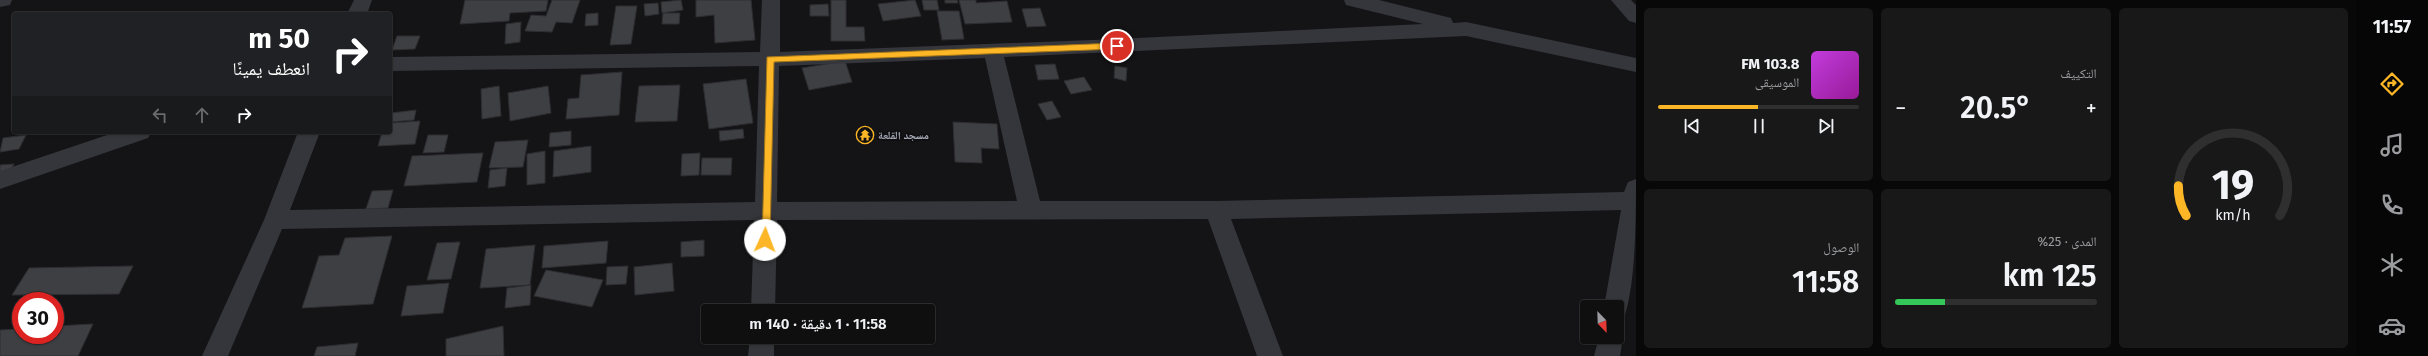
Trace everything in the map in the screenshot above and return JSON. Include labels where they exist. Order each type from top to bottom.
[{"type":"street","points":[[358,12],[363,0]]},
{"type":"street","points":[[763,304],[771,0]]},
{"type":"street","points":[[1353,0],[1466,29],[1636,65]]},
{"type":"street","points":[[1620,0],[1636,16]]},
{"type":"street","points":[[392,64],[770,59],[993,51],[1466,29]]},
{"type":"street","points":[[993,51],[1031,210]]},
{"type":"street","points":[[0,180],[135,134]]},
{"type":"street","points":[[215,356],[274,220],[308,134]]},
{"type":"street","points":[[274,220],[766,211],[1216,210],[1635,194],[1617,300]]},
{"type":"street","points":[[1216,210],[1270,356]]},
{"type":"street","points":[[761,356],[762,344]]},
{"type":"street","points":[[1607,356],[1610,344]]},
{"type":"building","points":[[465,0],[548,0],[546,11],[510,13],[509,21],[460,24]]},
{"type":"building","points":[[552,0],[580,0],[572,23],[556,22],[552,32],[525,31],[531,15],[546,16]]},
{"type":"building","points":[[681,0],[683,10],[662,13],[661,2]]},
{"type":"building","points":[[696,0],[751,0],[755,40],[715,43],[714,15],[696,17]]},
{"type":"building","points":[[831,0],[846,0],[846,27],[864,27],[865,41],[831,41]]},
{"type":"building","points":[[915,0],[921,16],[883,21],[878,4]]},
{"type":"building","points":[[922,0],[937,0],[939,10],[924,10]]},
{"type":"building","points":[[945,0],[957,0],[958,3],[945,3]]},
{"type":"building","points":[[959,0],[976,0],[976,3],[1007,1],[1012,22],[965,24]]},
{"type":"building","points":[[658,3],[659,14],[645,16],[644,4]]},
{"type":"building","points":[[828,4],[829,16],[810,16],[810,5]]},
{"type":"building","points":[[616,6],[637,6],[631,44],[610,45]]},
{"type":"building","points":[[1040,8],[1046,26],[1027,27],[1022,9]]},
{"type":"building","points":[[937,11],[959,11],[964,39],[942,40]]},
{"type":"building","points":[[598,13],[598,25],[585,26],[586,14]]},
{"type":"building","points":[[663,13],[680,13],[679,24],[662,24]]},
{"type":"building","points":[[521,22],[520,42],[505,44],[506,24]]},
{"type":"building","points":[[397,36],[420,36],[415,49],[392,50]]},
{"type":"building","points":[[845,61],[852,82],[809,90],[802,68]]},
{"type":"building","points":[[1055,64],[1059,79],[1038,80],[1035,65]]},
{"type":"building","points":[[1115,66],[1127,68],[1126,81],[1114,78]]},
{"type":"building","points":[[622,72],[619,115],[566,119],[568,99],[579,98],[581,75]]},
{"type":"building","points":[[1084,77],[1092,90],[1071,94],[1064,81]]},
{"type":"building","points":[[746,79],[753,123],[709,129],[703,84]]},
{"type":"building","points":[[680,85],[677,121],[635,122],[639,86]]},
{"type":"building","points":[[499,86],[501,116],[482,119],[481,89]]},
{"type":"building","points":[[548,86],[551,113],[510,121],[508,93]]},
{"type":"building","points":[[1052,101],[1061,117],[1047,120],[1038,104]]},
{"type":"building","points":[[416,110],[414,120],[392,122],[392,113]]},
{"type":"building","points":[[420,121],[415,144],[378,146],[381,134],[392,134],[392,123]]},
{"type":"building","points":[[953,122],[997,124],[999,149],[981,148],[982,163],[955,162]]},
{"type":"building","points":[[743,129],[744,138],[720,141],[719,131]]},
{"type":"building","points":[[571,131],[571,145],[549,147],[550,133]]},
{"type":"building","points":[[26,135],[19,149],[0,152],[3,138]]},
{"type":"building","points":[[428,135],[448,135],[444,152],[423,153]]},
{"type":"building","points":[[528,140],[523,167],[489,168],[495,142]]},
{"type":"building","points":[[591,146],[591,172],[553,177],[554,151]]},
{"type":"building","points":[[545,151],[545,183],[527,185],[527,154]]},
{"type":"building","points":[[483,153],[477,182],[404,186],[412,156]]},
{"type":"building","points":[[700,153],[699,175],[681,176],[682,154]]},
{"type":"building","points":[[702,158],[732,158],[731,175],[701,175]]},
{"type":"building","points":[[14,164],[7,177],[0,178],[0,165]]},
{"type":"building","points":[[507,168],[505,186],[488,188],[490,170]]},
{"type":"building","points":[[393,190],[388,208],[366,209],[372,191]]},
{"type":"building","points":[[392,236],[373,304],[302,308],[319,256],[339,255],[345,238]]},
{"type":"building","points":[[704,240],[704,256],[681,257],[681,242]]},
{"type":"building","points":[[608,241],[606,263],[542,268],[544,246]]},
{"type":"building","points":[[460,242],[451,279],[427,280],[437,243]]},
{"type":"building","points":[[535,245],[530,285],[480,288],[486,249]]},
{"type":"building","points":[[672,263],[674,291],[635,295],[634,267]]},
{"type":"building","points":[[133,266],[119,294],[64,295],[64,292],[14,292],[29,268]]},
{"type":"building","points":[[628,266],[626,284],[606,285],[607,267]]},
{"type":"building","points":[[546,270],[603,280],[592,307],[534,296]]},
{"type":"building","points":[[449,283],[443,313],[401,316],[407,286]]},
{"type":"building","points":[[531,285],[530,305],[505,308],[507,288]]},
{"type":"building","points":[[93,324],[78,356],[0,356],[0,330],[12,329],[12,344],[64,344],[64,326]]},
{"type":"building","points":[[503,326],[504,356],[446,356],[446,339]]},
{"type":"building","points":[[358,343],[355,356],[314,356],[317,347]]},
{"type":"place","name":"مسجد القلعة","points":[[865,135]]},
{"type":"route","points":[[765,240],[770,59],[1117,46]]}]
